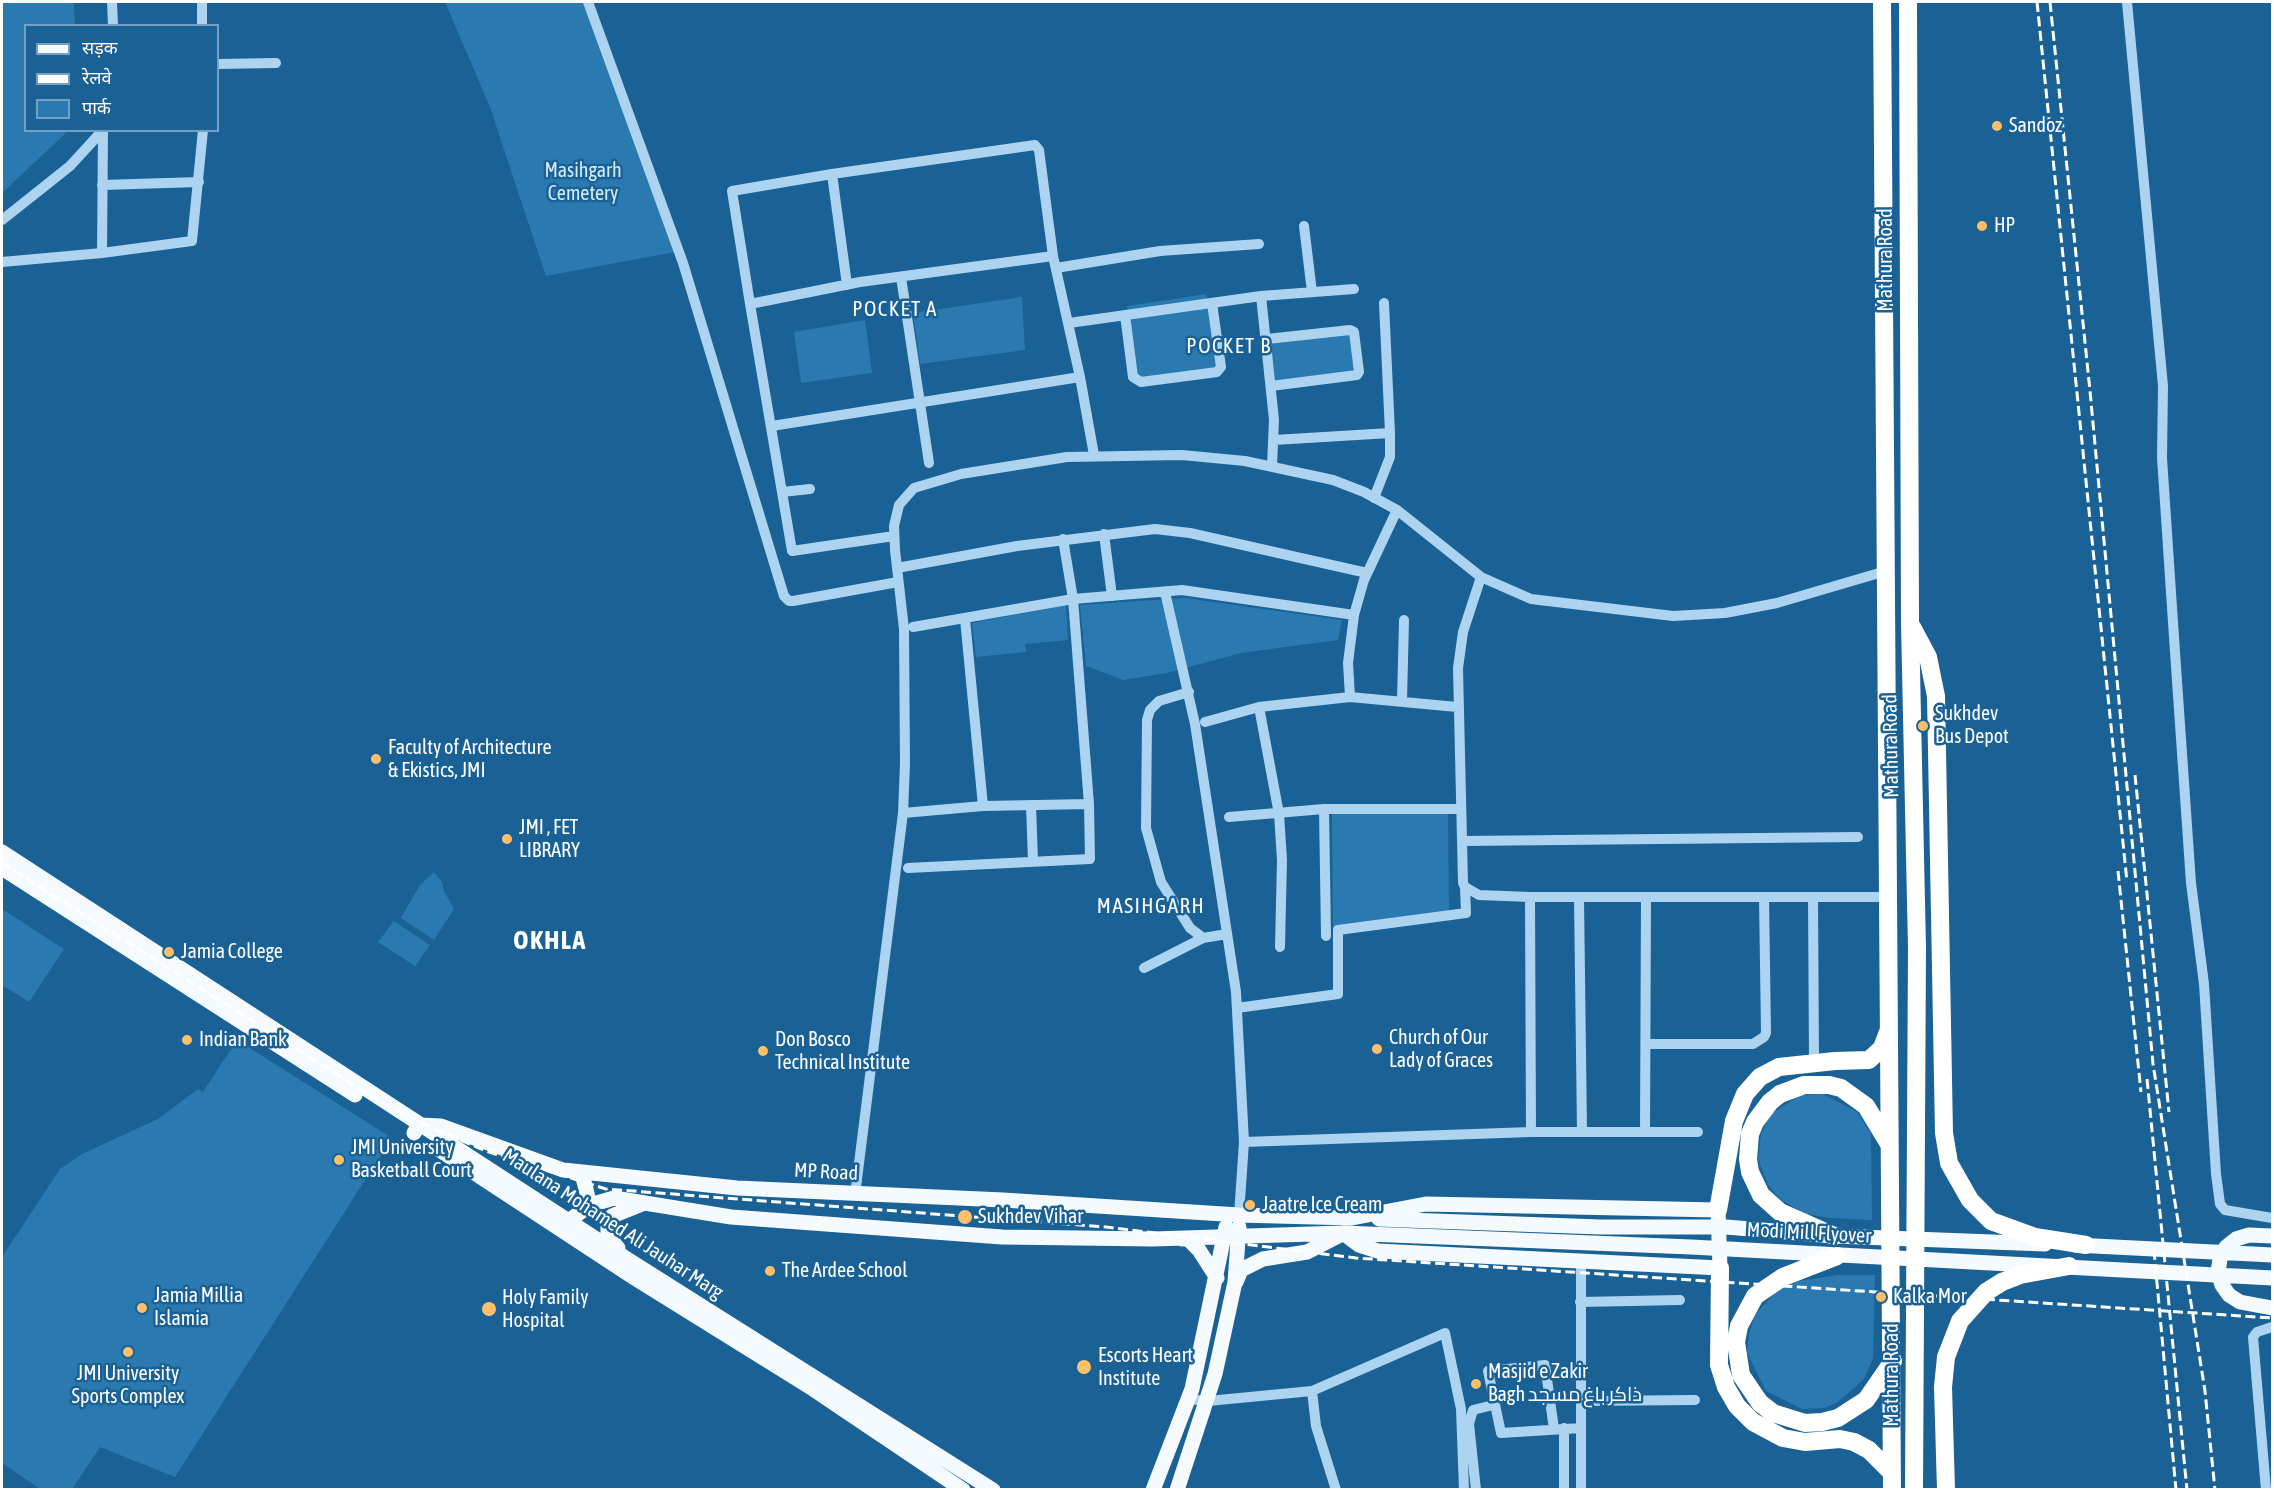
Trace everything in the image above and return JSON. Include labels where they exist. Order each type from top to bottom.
[{"type":"highway","name":"Mathura Road","points":[[1882,2],[1893,1361],[1892,1481]]},
{"type":"highway","name":"Mathura Road","points":[[1908,2],[1910,623],[1917,948],[1914,1490]]},
{"type":"highway","points":[[1910,623],[1928,657],[1935,696],[1944,1133],[1949,1163],[1970,1200],[1991,1221],[2035,1236],[2086,1245]]},
{"type":"highway","points":[[1718,1210],[1734,1121],[1745,1094],[1760,1077],[1779,1067],[1869,1060],[1882,1048],[1890,1028]]},
{"type":"highway","points":[[1834,1236],[1780,1212],[1761,1195],[1750,1172],[1748,1146],[1750,1134],[1762,1112],[1780,1094],[1804,1085],[1823,1084],[1841,1088],[1866,1106],[1891,1148]]},
{"type":"highway","points":[[1837,1256],[1783,1277],[1755,1296],[1739,1326],[1736,1350],[1741,1375],[1760,1403],[1788,1420],[1805,1423],[1822,1422],[1846,1415],[1866,1400],[1893,1361]]},
{"type":"highway","points":[[1946,1490],[1943,1387],[1946,1357],[1960,1321],[1978,1299],[2002,1282],[2020,1275],[2069,1266]]},
{"type":"highway","points":[[1720,1268],[1719,1365],[1726,1387],[1737,1406],[1753,1422],[1783,1438],[1805,1442],[1840,1439],[1854,1442],[1869,1450],[1892,1481]]},
{"type":"main road","name":"Maulana Mohamed Ali Jauhar Marg","points":[[2,852],[53,894]]},
{"type":"main road","name":"Maulana Mohamed Ali Jauhar Marg","points":[[2,868],[53,894],[567,1226],[963,1490]]},
{"type":"main road","name":"MP Road","points":[[417,1129],[441,1126],[563,1170],[582,1174],[737,1188],[855,1195],[1003,1200],[1233,1215],[1352,1218]]},
{"type":"main road","points":[[582,1174],[590,1205]]},
{"type":"main road","points":[[567,1226],[590,1205],[614,1198],[731,1217],[1002,1237],[1188,1239],[1199,1250],[1217,1278]]},
{"type":"main road","points":[[627,1259],[608,1236],[612,1216],[648,1202]]},
{"type":"main road","points":[[1177,1490],[1208,1401],[1235,1282],[1240,1270],[1263,1259],[1307,1252],[1343,1233],[1359,1245],[1378,1251],[1720,1268],[1718,1210],[1426,1204],[1352,1218]]},
{"type":"main road","points":[[1233,1215],[1235,1282]]},
{"type":"main road","name":"Modi Mill Flyover","points":[[1352,1218],[1600,1227],[1725,1227],[1834,1236],[2086,1245],[2272,1255]]},
{"type":"main road","name":"Maulana Mohamed Ali Jauhar Marg","points":[[567,1226],[627,1259],[993,1490]]},
{"type":"main road","name":"Modi Mill Flyover","points":[[1232,1236],[1343,1233],[2069,1266],[2272,1278]]},
{"type":"main road","points":[[2272,1236],[2249,1235],[2236,1239],[2226,1247],[2220,1259],[2218,1272],[2229,1295],[2240,1302],[2272,1308]]},
{"type":"main road","points":[[1153,1239],[1232,1236]]},
{"type":"main road","points":[[1154,1490],[1188,1399],[1217,1278],[1232,1236]]},
{"type":"street","points":[[112,2],[113,24]]},
{"type":"street","points":[[202,2],[202,24]]},
{"type":"street","points":[[588,2],[683,262],[784,597],[793,601],[898,582]]},
{"type":"street","points":[[2127,2],[2163,386],[2162,458],[2175,652],[2191,883],[2204,984],[2216,1174],[2220,1204],[2225,1210],[2272,1218]]},
{"type":"street","points":[[219,64],[276,63]]},
{"type":"street","points":[[2,220],[70,166],[101,132]]},
{"type":"street","points":[[102,253],[103,132]]},
{"type":"street","points":[[2,262],[102,253],[192,241],[202,132]]},
{"type":"street","points":[[894,536],[793,551],[732,191],[1035,145],[1039,150],[1053,256],[1080,376],[1094,455]]},
{"type":"street","points":[[832,174],[847,285]]},
{"type":"street","points":[[102,185],[199,182]]},
{"type":"street","points":[[1304,226],[1312,292]]},
{"type":"street","points":[[1056,268],[1160,251],[1259,244]]},
{"type":"street","points":[[750,304],[847,285],[1053,256]]},
{"type":"street","points":[[901,277],[928,463]]},
{"type":"street","points":[[1069,323],[1261,296],[1354,289]]},
{"type":"street","points":[[1261,296],[1271,386],[1274,440],[1272,466]]},
{"type":"street","points":[[1125,315],[1133,377],[1141,382],[1217,372],[1221,366],[1212,303]]},
{"type":"street","points":[[1374,498],[1390,457],[1384,303]]},
{"type":"street","points":[[1267,339],[1350,330],[1354,332],[1359,372],[1357,375],[1271,386]]},
{"type":"street","points":[[772,426],[1080,376]]},
{"type":"street","points":[[1274,440],[1390,433]]},
{"type":"street","points":[[855,1195],[903,813],[904,629],[894,536],[899,505],[908,492],[922,484],[961,474],[1067,457],[1094,455],[1182,455],[1272,466],[1333,480],[1398,510],[1481,577],[1531,599],[1673,616],[1725,613],[1777,603],[1886,571]]},
{"type":"street","points":[[782,492],[810,489]]},
{"type":"street","points":[[1350,697],[1348,663],[1354,615],[1367,573],[1398,510]]},
{"type":"street","points":[[897,568],[1063,539],[1155,529],[1190,532],[1367,573]]},
{"type":"street","points":[[1104,534],[1112,596]]},
{"type":"street","points":[[909,868],[1090,859],[1089,804],[1073,599],[1063,539]]},
{"type":"street","points":[[1237,1008],[1338,994],[1338,930],[1466,913],[1457,707],[1458,668],[1462,632],[1481,577]]},
{"type":"street","points":[[913,627],[1073,599],[1182,590],[1354,615]]},
{"type":"street","points":[[1165,592],[1189,692],[1237,1008],[1244,1142],[1233,1215]]},
{"type":"street","points":[[965,619],[983,806]]},
{"type":"street","points":[[1402,701],[1404,620]]},
{"type":"street","points":[[1189,692],[1159,701],[1150,710],[1147,720],[1146,828],[1153,858],[1166,892],[1190,928],[1203,938]]},
{"type":"street","points":[[1204,722],[1259,707],[1350,697],[1457,707]]},
{"type":"street","points":[[1259,707],[1279,814],[1282,860],[1280,947]]},
{"type":"street","points":[[903,813],[983,806],[1089,804]]},
{"type":"street","points":[[1030,805],[1033,861]]},
{"type":"street","points":[[1229,818],[1324,809],[1461,809]]},
{"type":"street","points":[[1324,809],[1326,936]]},
{"type":"street","points":[[1462,842],[1858,837]]},
{"type":"street","points":[[1466,887],[1479,895],[1530,897],[1888,897]]},
{"type":"street","points":[[1530,897],[1532,1132]]},
{"type":"street","points":[[1579,897],[1581,1131]]},
{"type":"street","points":[[1645,1131],[1646,897]]},
{"type":"street","points":[[1647,1044],[1753,1044],[1764,1037],[1766,1033],[1764,897]]},
{"type":"street","points":[[1813,897],[1814,1063]]},
{"type":"street","points":[[1144,968],[1203,938],[1227,934]]},
{"type":"street","points":[[1244,1142],[1532,1132],[1698,1132]]},
{"type":"street","points":[[1581,1261],[1581,1490]]},
{"type":"street","points":[[1580,1302],[1680,1300]]},
{"type":"street","points":[[2266,1490],[2253,1337],[2257,1332],[2272,1327]]},
{"type":"street","points":[[1188,1399],[1208,1401],[1312,1391],[1445,1333],[1461,1409],[1464,1490]]},
{"type":"street","points":[[1564,1490],[1559,1428],[1545,1365],[1488,1371],[1493,1405],[1501,1433],[1559,1428],[1581,1428]]},
{"type":"street","points":[[1312,1391],[1316,1426],[1336,1490]]},
{"type":"street","points":[[1581,1401],[1695,1400]]},
{"type":"street","points":[[1476,1490],[1469,1424],[1473,1410],[1493,1405]]},
{"type":"green space","points":[[2,2],[74,2],[75,24],[24,24],[24,132],[67,132],[2,193]]},
{"type":"green space","name":"Masihgarh Cemetery","points":[[445,2],[586,2],[675,252],[546,276],[490,107]]},
{"type":"green space","points":[[1206,294],[1217,367],[1137,379],[1127,306]]},
{"type":"green space","points":[[1022,297],[1025,350],[920,364],[913,313]]},
{"type":"green space","points":[[865,320],[872,373],[801,383],[794,332]]},
{"type":"green space","points":[[1350,332],[1357,372],[1268,384],[1266,341]]},
{"type":"green space","points":[[1185,598],[1342,620],[1338,640],[1241,653],[1167,673],[1123,680],[1086,666],[1080,605]]},
{"type":"green space","points":[[1066,605],[1068,640],[1025,644],[1026,652],[976,657],[972,623]]},
{"type":"green space","points":[[1332,813],[1448,814],[1449,914],[1333,933]]},
{"type":"green space","points":[[434,872],[442,882],[444,891],[454,909],[434,940],[401,918],[420,885]]},
{"type":"green space","points":[[2,909],[64,949],[29,1002],[2,985]]},
{"type":"green space","points":[[394,921],[430,945],[415,966],[378,942]]},
{"type":"green space","name":"JMI University Sports Complex","points":[[237,1040],[392,1138],[175,1477],[100,1447],[72,1489],[40,1489],[2,1463],[2,1257],[60,1169],[82,1154],[158,1119],[198,1089],[203,1092]]},
{"type":"green space","points":[[1823,1094],[1857,1112],[1871,1134],[1872,1220],[1806,1214],[1780,1199],[1768,1185],[1758,1159],[1761,1134],[1772,1113],[1801,1095]]},
{"type":"green space","points":[[1837,1275],[1875,1275],[1873,1358],[1864,1379],[1837,1403],[1824,1408],[1802,1409],[1766,1391],[1747,1353],[1749,1334],[1755,1315],[1774,1294],[1793,1282]]},
{"type":"railway","points":[[2037,2],[2127,882]]},
{"type":"railway","points":[[2050,2],[2090,391],[2153,1064],[2205,1391],[2215,1490]]},
{"type":"railway","points":[[2135,775],[2169,1112]]},
{"type":"railway","points":[[2,863],[376,1099],[432,1128],[486,1151],[606,1189],[1106,1227],[1356,1258],[2272,1318]]},
{"type":"railway","points":[[2118,871],[2141,1092]]},
{"type":"railway","points":[[2147,1079],[2187,1490]]},
{"type":"railway","points":[[2154,1250],[2176,1490]]},
{"type":"place","name":"Sandoz","points":[[1997,126]]},
{"type":"place","name":"HP","points":[[1982,226]]},
{"type":"place","name":"Sukhdev Bus Depot","points":[[1923,726]]},
{"type":"place","name":"Faculty of Architecture & Ekistics, JMI","points":[[376,759]]},
{"type":"place","name":"JMI , FET LIBRARY","points":[[507,839]]},
{"type":"place","name":"Jamia College","points":[[169,952]]},
{"type":"place","name":"Indian Bank","points":[[187,1040]]},
{"type":"place","name":"Church of Our Lady of Graces","points":[[1377,1049]]},
{"type":"place","name":"Don Bosco Technical Institute","points":[[763,1051]]},
{"type":"place","name":"JMI University Basketball Court","points":[[339,1160]]},
{"type":"place","name":"Jaatre Ice Cream","points":[[1250,1205]]},
{"type":"place","name":"Sukhdev Vihar","points":[[965,1217]]},
{"type":"place","name":"The Ardee School","points":[[770,1271]]},
{"type":"place","name":"Kalka Mor","points":[[1881,1297]]},
{"type":"place","name":"Jamia Millia Islamia","points":[[142,1308]]},
{"type":"place","name":"Holy Family Hospital","points":[[489,1309]]},
{"type":"place","name":"JMI University Sports Complex","points":[[128,1352]]},
{"type":"place","name":"Escorts Heart Institute","points":[[1084,1367]]},
{"type":"place","name":"Masjid e Zakir Bagh ذاکر باغ مسجد","points":[[1476,1384]]},
{"type":"district","name":"POCKET A","points":[[895,309]]},
{"type":"district","name":"POCKET B","points":[[1229,346]]},
{"type":"district","name":"MASIHGARH","points":[[1151,906]]},
{"type":"district","name":"OKHLA","points":[[550,941]]}]
